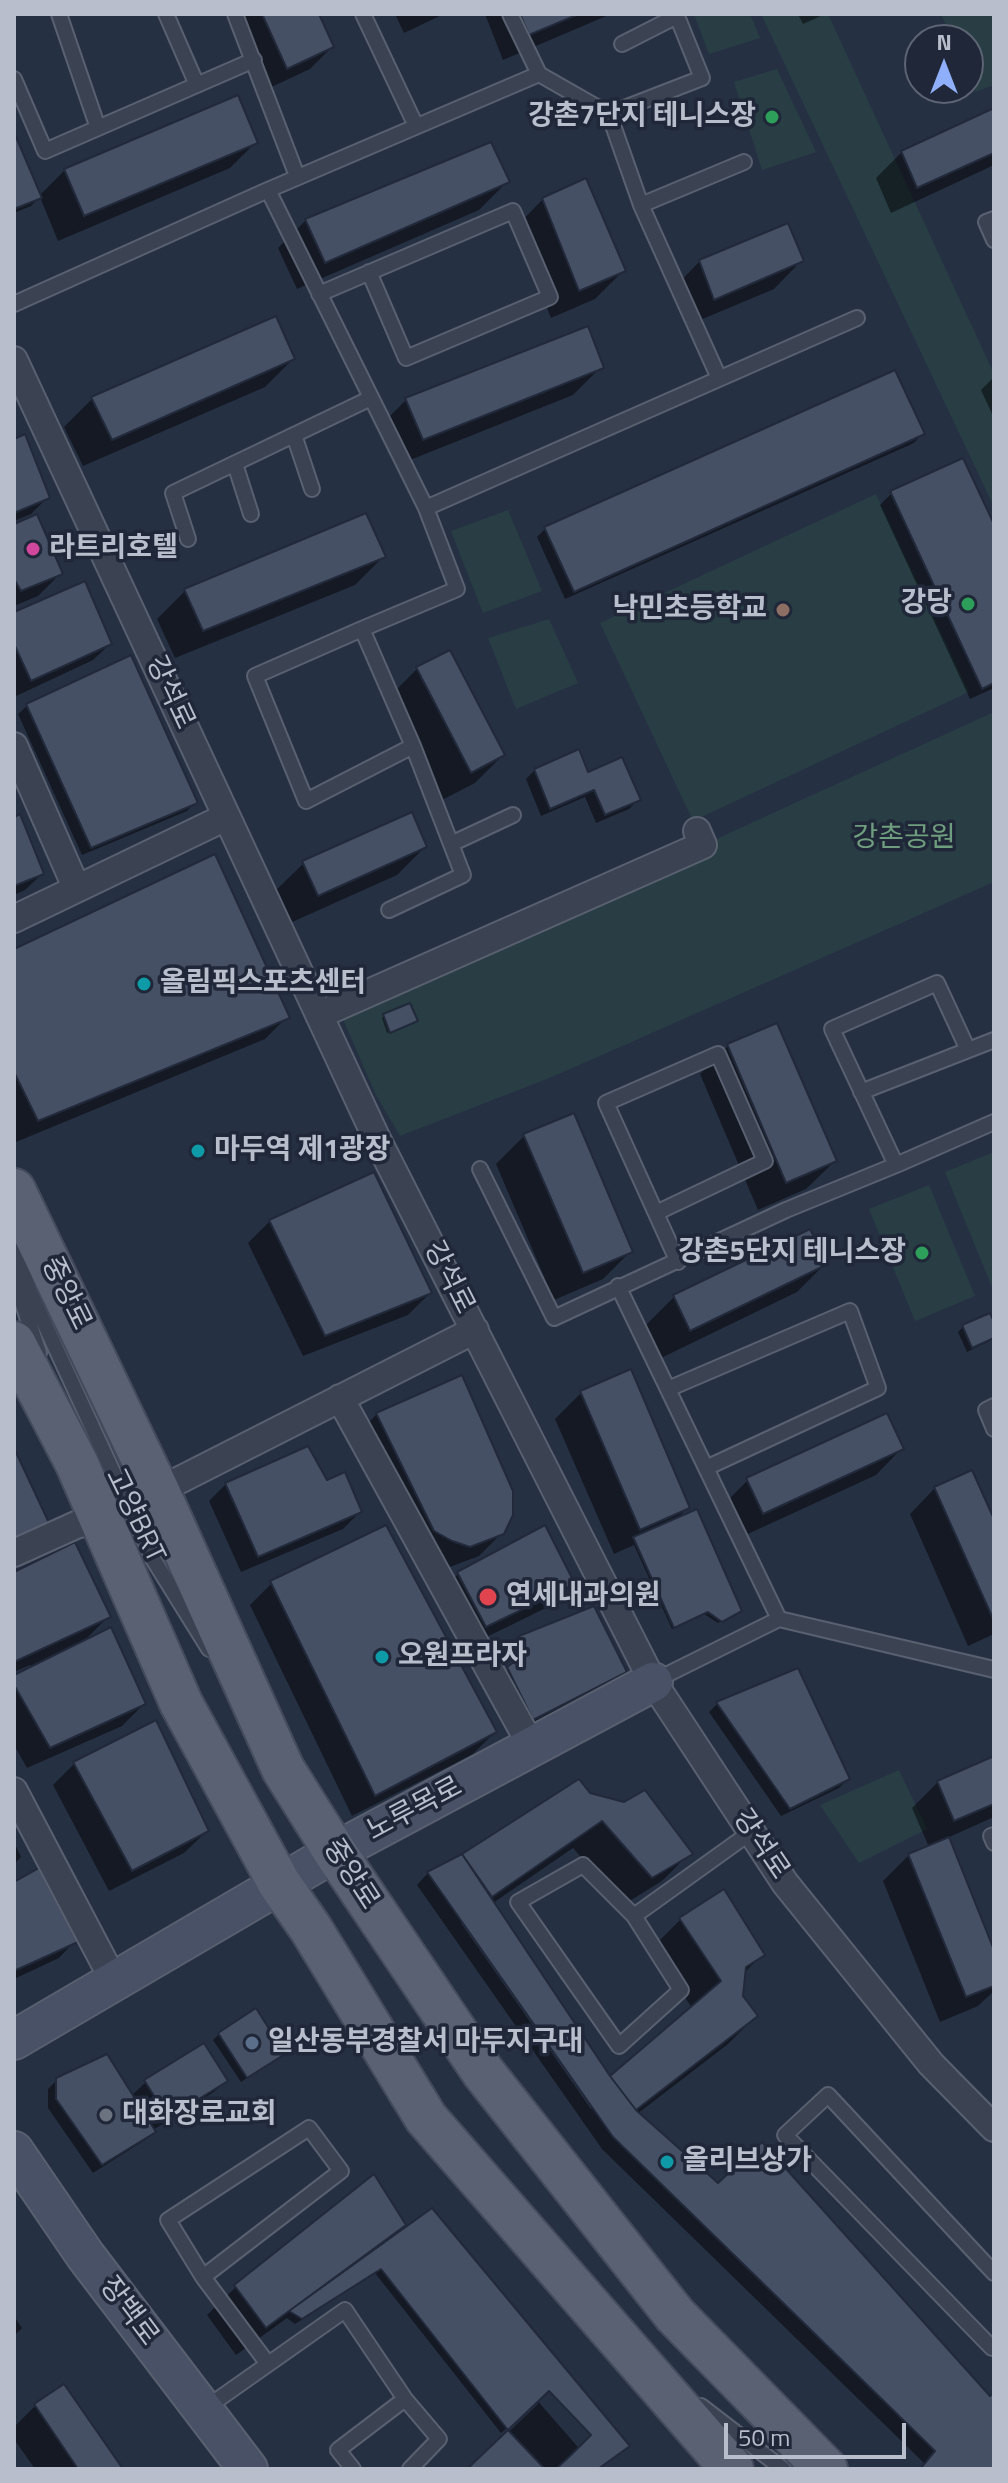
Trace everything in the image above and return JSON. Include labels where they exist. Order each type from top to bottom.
[{"type":"main road","name":"중앙로","points":[[14,1190],[158,1491],[283,1769],[335,1852],[483,2072],[665,2303],[826,2469]]},
{"type":"main road","points":[[14,1343],[77,1464],[181,1703],[279,1883],[311,1929],[426,2118],[732,2469]]},
{"type":"street","name":"강석로","points":[[14,360],[376,1137],[653,1682],[785,1883],[931,2064],[994,2128]]},
{"type":"street","points":[[14,746],[76,887]]},
{"type":"street","points":[[14,919],[226,817]]},
{"type":"street","points":[[319,1015],[703,845],[697,831]]},
{"type":"street","points":[[158,1491],[475,1330]]},
{"type":"street","points":[[340,1398],[532,1747]]},
{"type":"street","points":[[14,1553],[76,1525],[101,1518]]},
{"type":"street","name":"노루목로","points":[[14,2040],[279,1883],[653,1682]]},
{"type":"street","points":[[14,1791],[114,1981]]},
{"type":"street","name":"장백로","points":[[14,2151],[85,2255],[248,2469]]},
{"type":"lane","points":[[59,14],[98,128]]},
{"type":"lane","points":[[166,14],[197,85]]},
{"type":"lane","points":[[235,14],[297,176]]},
{"type":"lane","points":[[363,14],[416,126]]},
{"type":"lane","points":[[510,14],[539,74],[609,114],[641,205],[719,378]]},
{"type":"lane","points":[[609,114],[702,78],[677,16],[622,44]]},
{"type":"lane","points":[[14,79],[45,151],[254,60]]},
{"type":"lane","points":[[14,304],[297,176],[539,74]]},
{"type":"lane","points":[[641,205],[744,162]]},
{"type":"lane","points":[[268,190],[426,508],[457,589],[255,676],[306,801],[413,746]]},
{"type":"lane","points":[[319,294],[369,272],[513,211],[550,297],[406,358],[369,272]]},
{"type":"lane","points":[[994,219],[986,222],[994,240]]},
{"type":"lane","points":[[426,508],[857,318]]},
{"type":"lane","points":[[188,539],[173,493],[371,398]]},
{"type":"lane","points":[[294,435],[312,489]]},
{"type":"lane","points":[[235,464],[251,514]]},
{"type":"lane","points":[[362,629],[413,746],[463,875],[389,910]]},
{"type":"lane","points":[[451,844],[513,815]]},
{"type":"lane","points":[[896,1165],[832,1029],[937,983],[968,1050]]},
{"type":"lane","points":[[861,1092],[994,1040]]},
{"type":"lane","points":[[656,1213],[765,1161],[718,1054],[606,1103],[678,1262]]},
{"type":"lane","points":[[480,1169],[554,1318],[786,1210],[994,1122]]},
{"type":"lane","name":"고양BRT","points":[[14,1247],[29,1290],[153,1559],[283,1769]]},
{"type":"lane","name":"고양BRT","points":[[14,1277],[77,1464]]},
{"type":"lane","points":[[618,1286],[779,1619]]},
{"type":"lane","points":[[668,1389],[850,1311],[878,1388],[706,1468]]},
{"type":"lane","points":[[994,1406],[986,1410],[994,1429]]},
{"type":"lane","points":[[653,1682],[779,1619],[994,1670]]},
{"type":"lane","points":[[634,1916],[751,1832]]},
{"type":"lane","points":[[994,1835],[991,1836],[994,1843]]},
{"type":"lane","points":[[583,1865],[634,1916],[681,1990],[619,2046],[518,1902],[583,1865]]},
{"type":"lane","points":[[994,2273],[828,2095],[785,2135],[992,2348],[994,2346]]},
{"type":"lane","points":[[203,2277],[341,2171],[309,2128],[168,2220],[203,2277],[268,2364]]},
{"type":"lane","points":[[202,2410],[345,2310],[405,2399],[439,2439],[410,2469]]},
{"type":"lane","points":[[637,2358],[783,2469]]},
{"type":"lane","points":[[353,2469],[338,2450],[405,2399]]},
{"type":"green space","points":[[694,14],[750,14],[760,38],[709,54]]},
{"type":"green space","points":[[761,14],[828,14],[994,374],[994,507]]},
{"type":"green space","points":[[941,14],[994,14],[994,85],[984,89],[984,24],[946,24]]},
{"type":"green space","name":"강촌7단지 테니스장","points":[[777,69],[816,152],[762,170],[734,82]]},
{"type":"green space","points":[[876,494],[969,692],[693,821],[600,623]]},
{"type":"green space","points":[[508,510],[542,591],[483,613],[451,531]]},
{"type":"green space","points":[[549,619],[578,683],[516,709],[488,638]]},
{"type":"green space","name":"강촌공원","points":[[994,712],[994,882],[552,1077],[400,1136],[376,1095],[342,1017],[687,860],[717,845],[714,840]]},
{"type":"green space","points":[[994,1152],[994,1292],[945,1172]]},
{"type":"green space","name":"강촌5단지 테니스장","points":[[929,1185],[975,1296],[915,1321],[869,1209]]},
{"type":"green space","points":[[899,1770],[927,1829],[859,1863],[820,1805]]},
{"type":"building","points":[[262,14],[319,14],[334,47],[287,69]]},
{"type":"building","points":[[520,14],[579,14],[529,35]]},
{"type":"building","points":[[238,95],[258,143],[84,216],[64,169]]},
{"type":"building","points":[[994,108],[994,153],[917,188],[901,151]]},
{"type":"building","points":[[14,132],[42,198],[14,209]]},
{"type":"building","points":[[491,142],[510,182],[325,263],[305,219]]},
{"type":"building","points":[[586,178],[626,271],[579,291],[542,198]]},
{"type":"building","points":[[788,223],[804,261],[714,300],[699,260]]},
{"type":"building","points":[[276,316],[295,359],[112,440],[91,397]]},
{"type":"building","points":[[588,326],[604,368],[423,440],[405,398]]},
{"type":"building","points":[[895,370],[925,434],[574,592],[544,527]]},
{"type":"building","points":[[25,434],[50,498],[14,513],[14,439]]},
{"type":"building","name":"강당","points":[[963,458],[994,524],[994,683],[982,689],[890,491]]},
{"type":"building","points":[[366,513],[386,557],[203,631],[184,589]]},
{"type":"building","name":"라트리호텔","points":[[37,514],[63,574],[21,591],[14,579],[14,524]]},
{"type":"building","points":[[85,581],[112,644],[31,681],[14,644],[14,612]]},
{"type":"building","points":[[450,650],[505,755],[471,773],[416,667]]},
{"type":"building","points":[[131,655],[198,803],[91,848],[26,704]]},
{"type":"building","points":[[579,749],[588,772],[622,757],[641,800],[605,815],[594,790],[550,809],[534,769]]},
{"type":"building","points":[[412,812],[427,847],[318,896],[302,861]]},
{"type":"building","points":[[20,814],[44,874],[14,886],[14,817]]},
{"type":"building","name":"올림픽스포츠센터","points":[[215,854],[290,1018],[38,1121],[14,1072],[14,949]]},
{"type":"building","points":[[410,1003],[418,1021],[390,1033],[383,1014]]},
{"type":"building","points":[[777,1023],[837,1161],[786,1183],[727,1044]]},
{"type":"building","points":[[574,1113],[633,1252],[583,1273],[523,1134]]},
{"type":"building","points":[[374,1172],[432,1293],[325,1336],[269,1220]]},
{"type":"building","points":[[810,1229],[828,1264],[690,1331],[673,1295]]},
{"type":"building","points":[[990,1313],[994,1322],[994,1338],[972,1348],[962,1325]]},
{"type":"building","points":[[631,1369],[690,1508],[640,1530],[580,1391]]},
{"type":"building","points":[[462,1375],[513,1491],[513,1515],[504,1534],[470,1547],[434,1531],[376,1413]]},
{"type":"building","points":[[887,1413],[904,1449],[763,1514],[746,1478]]},
{"type":"building","points":[[308,1446],[327,1480],[345,1472],[362,1512],[258,1557],[225,1483]]},
{"type":"building","points":[[14,1448],[50,1525],[14,1541]]},
{"type":"building","points":[[972,1470],[994,1519],[994,1621],[934,1487]]},
{"type":"building","points":[[697,1509],[742,1611],[722,1622],[708,1612],[674,1628],[633,1537]]},
{"type":"building","name":"오원프라자","points":[[386,1525],[497,1732],[375,1796],[270,1581]]},
{"type":"building","points":[[545,1525],[575,1584],[486,1627],[457,1572]]},
{"type":"building","points":[[75,1542],[111,1617],[14,1662],[14,1572]]},
{"type":"building","points":[[594,1606],[627,1672],[533,1720],[507,1667],[525,1654],[519,1636]]},
{"type":"building","points":[[111,1627],[146,1704],[50,1748],[14,1685],[14,1675]]},
{"type":"building","points":[[798,1668],[850,1779],[790,1809],[716,1702]]},
{"type":"building","points":[[156,1720],[209,1831],[132,1871],[73,1762]]},
{"type":"building","points":[[994,1756],[994,1804],[954,1821],[937,1781]]},
{"type":"building","points":[[579,1779],[590,1793],[624,1802],[645,1790],[693,1854],[652,1878],[602,1821],[492,1897],[462,1854]]},
{"type":"building","points":[[949,1837],[994,1950],[994,1986],[966,1997],[908,1854]]},
{"type":"building","name":"올리브상가","points":[[462,1854],[636,2110],[718,2183],[762,2142],[990,2396],[994,2392],[994,2469],[920,2469],[935,2451],[613,2137],[427,1872]]},
{"type":"building","points":[[39,1868],[78,1942],[14,1971],[14,1882]]},
{"type":"building","points":[[724,1889],[765,1955],[746,1967],[743,1996],[758,2016],[636,2110],[610,2076],[721,1981],[679,1918]]},
{"type":"building","name":"일산동부경찰서 마두지구대","points":[[256,2008],[285,2054],[247,2078],[218,2033]]},
{"type":"building","points":[[204,2043],[228,2081],[168,2118],[144,2080]]},
{"type":"building","name":"대화장로교회","points":[[107,2054],[156,2132],[102,2165],[56,2099],[56,2078]]},
{"type":"building","points":[[374,2174],[406,2225],[266,2328],[234,2285]]},
{"type":"building","points":[[432,2208],[630,2446],[598,2469],[545,2469],[507,2429],[381,2269],[302,2319],[289,2311]]},
{"type":"building","points":[[64,2384],[123,2469],[78,2469],[34,2404]]},
{"type":"building","points":[[549,2391],[591,2435],[571,2455],[556,2469],[467,2469]]},
{"type":"place","name":"강촌7단지 테니스장","points":[[772,117]]},
{"type":"place","name":"라트리호텔","points":[[33,549]]},
{"type":"place","name":"강당","points":[[968,604]]},
{"type":"place","name":"낙민초등학교","points":[[783,610]]},
{"type":"place","name":"올림픽스포츠센터","points":[[144,984]]},
{"type":"place","name":"마두역 제1광장","points":[[198,1151]]},
{"type":"place","name":"강촌5단지 테니스장","points":[[922,1253]]},
{"type":"place","name":"연세내과의원","points":[[488,1597]]},
{"type":"place","name":"오원프라자","points":[[382,1657]]},
{"type":"place","name":"일산동부경찰서 마두지구대","points":[[252,2043]]},
{"type":"place","name":"대화장로교회","points":[[106,2115]]},
{"type":"place","name":"올리브상가","points":[[667,2162]]}]
